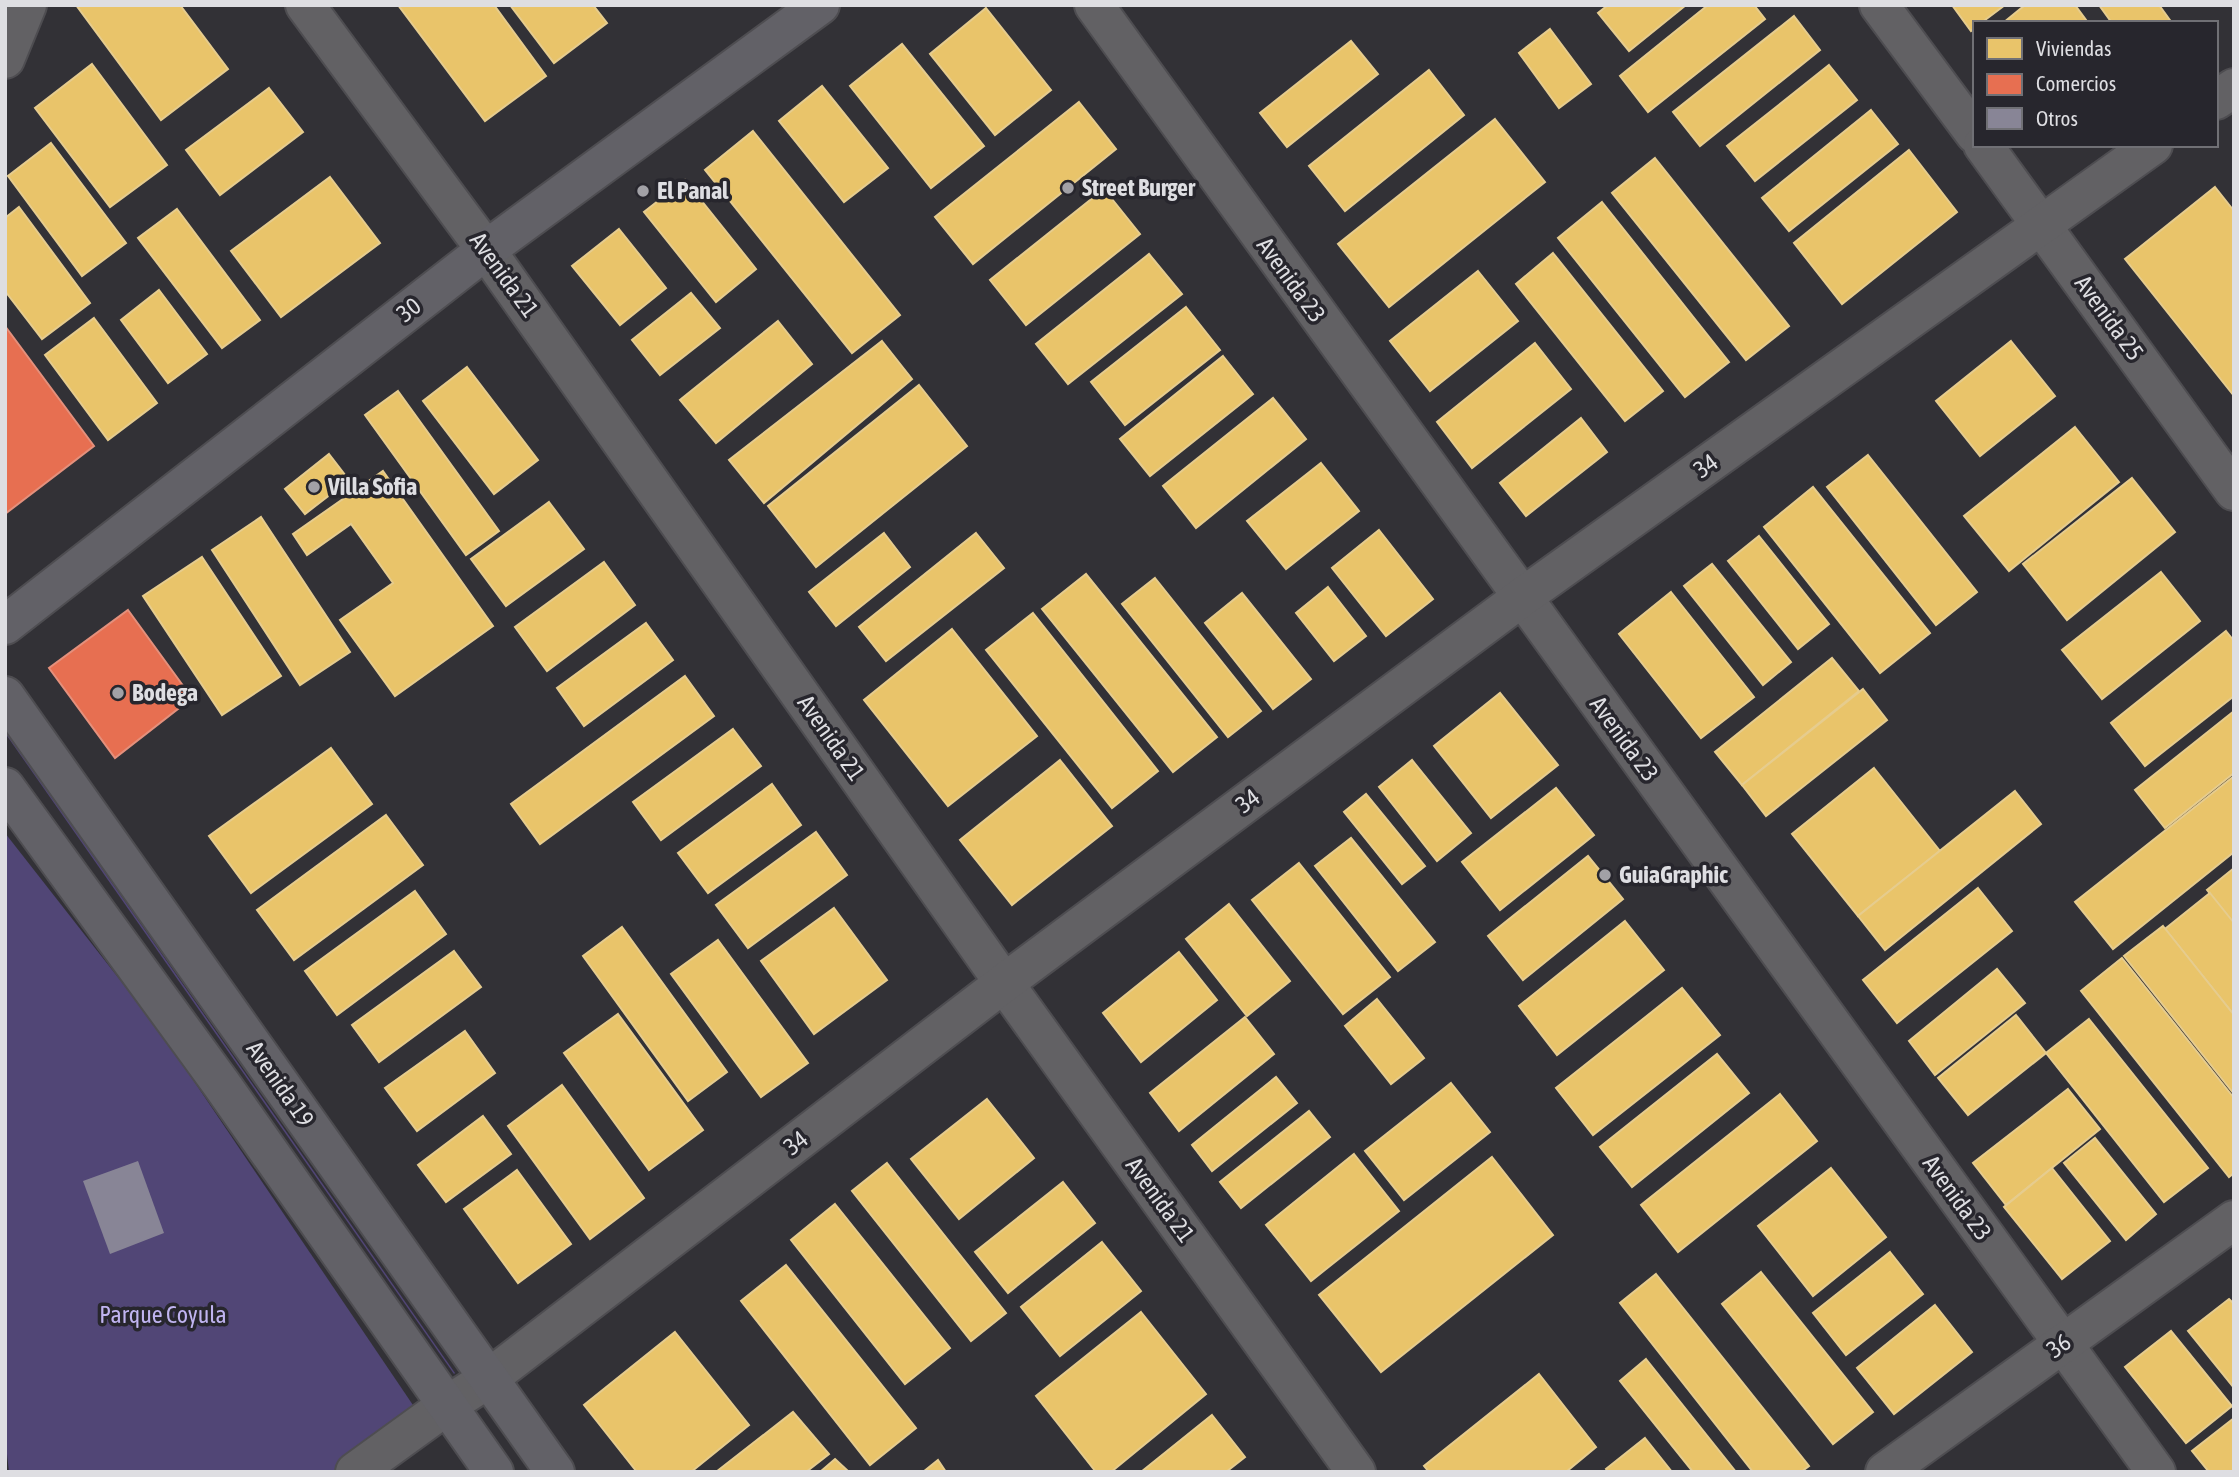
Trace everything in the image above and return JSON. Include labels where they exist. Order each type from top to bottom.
[{"type":"main road","name":"30","points":[[5,625],[486,250],[820,5]]},
{"type":"main road","name":"Avenida 19","points":[[5,696],[555,1472]]},
{"type":"main road","name":"Avenida 19","points":[[5,787],[222,1085],[494,1472]]},
{"type":"street","points":[[5,59],[27,5]]},
{"type":"street","name":"Avenida 21","points":[[305,5],[486,250],[1004,983],[1356,1472]]},
{"type":"street","name":"Avenida 23","points":[[1094,5],[2156,1472]]},
{"type":"street","points":[[1879,5],[1973,131]]},
{"type":"street","points":[[2218,99],[2234,88]]},
{"type":"street","name":"Avenida 25","points":[[1984,147],[2234,491]]},
{"type":"street","name":"34","points":[[355,1472],[488,1379],[1004,983],[1521,598],[2150,147]]},
{"type":"street","name":"36","points":[[1885,1472],[2234,1220]]},
{"type":"green space","points":[[5,730],[455,1373],[454,1374],[5,733]]},
{"type":"green space","name":"Parque Coyula","points":[[5,833],[160,1031],[419,1414],[338,1472],[9,1472],[5,1436]]},
{"type":"building: Viviendas","points":[[76,5],[180,5],[228,69],[161,120]]},
{"type":"building: Viviendas","points":[[398,5],[494,5],[546,76],[485,121]]},
{"type":"building: Viviendas","points":[[510,5],[593,5],[607,23],[554,63]]},
{"type":"building: Viviendas","points":[[1608,5],[1686,5],[1629,51],[1598,13]]},
{"type":"building: Viviendas","points":[[1708,5],[1754,5],[1765,19],[1648,112],[1620,76]]},
{"type":"building: Viviendas","points":[[1952,5],[2005,5],[1984,21],[1973,21],[1971,31]]},
{"type":"building: Viviendas","points":[[2025,5],[2075,5],[2086,20],[2085,21],[2005,21]]},
{"type":"building: Viviendas","points":[[2099,5],[2159,5],[2171,21],[2111,21]]},
{"type":"building: Viviendas","points":[[986,8],[1051,90],[995,135],[930,54]]},
{"type":"building: Viviendas","points":[[1794,16],[1820,50],[1700,146],[1673,112]]},
{"type":"building: Viviendas","points":[[1550,29],[1591,84],[1559,108],[1519,53]]},
{"type":"building: Viviendas","points":[[1351,41],[1378,74],[1287,147],[1260,113]]},
{"type":"building: Viviendas","points":[[902,44],[984,146],[931,188],[850,86]]},
{"type":"building: Viviendas","points":[[92,64],[167,165],[110,207],[35,108]]},
{"type":"building: Viviendas","points":[[1829,65],[1857,100],[1755,181],[1727,146]]},
{"type":"building: Viviendas","points":[[1429,70],[1464,115],[1345,211],[1309,166]]},
{"type":"building: Viviendas","points":[[822,86],[888,168],[844,202],[779,121]]},
{"type":"building: Viviendas","points":[[269,88],[303,132],[220,195],[186,150]]},
{"type":"building: Viviendas","points":[[1079,102],[1116,149],[973,264],[935,217]]},
{"type":"building: Viviendas","points":[[1871,110],[1898,144],[1789,231],[1762,198]]},
{"type":"building: Viviendas","points":[[1495,119],[1545,182],[1389,307],[1338,244]]},
{"type":"building: Viviendas","points":[[753,131],[900,315],[852,353],[705,170]]},
{"type":"building: Viviendas","points":[[51,143],[126,243],[82,276],[8,176]]},
{"type":"building: Viviendas","points":[[1909,150],[1957,212],[1842,304],[1794,243]]},
{"type":"building: Viviendas","points":[[1655,158],[1789,326],[1746,360],[1612,193]]},
{"type":"building: Viviendas","points":[[330,177],[380,243],[281,317],[231,251]]},
{"type":"building: Viviendas","points":[[685,180],[756,269],[716,302],[644,212]]},
{"type":"building: Viviendas","points":[[2215,187],[2234,211],[2234,396],[2125,259]]},
{"type":"building: Viviendas","points":[[1104,189],[1140,234],[1026,325],[990,280]]},
{"type":"building: Viviendas","points":[[1602,202],[1729,362],[1685,397],[1558,238]]},
{"type":"building: Viviendas","points":[[19,207],[90,303],[42,339],[5,291],[5,218]]},
{"type":"building: Viviendas","points":[[177,209],[260,320],[222,348],[138,238]]},
{"type":"building: Viviendas","points":[[619,229],[666,288],[620,325],[572,266]]},
{"type":"building: Viviendas","points":[[1553,253],[1663,391],[1625,421],[1516,284]]},
{"type":"building: Viviendas","points":[[1149,254],[1182,294],[1068,384],[1036,344]]},
{"type":"building: Viviendas","points":[[1478,271],[1518,321],[1430,391],[1390,341]]},
{"type":"building: Viviendas","points":[[159,290],[207,354],[168,383],[121,320]]},
{"type":"building: Viviendas","points":[[691,293],[720,328],[660,375],[632,340]]},
{"type":"building: Viviendas","points":[[1186,307],[1220,350],[1125,425],[1091,382]]},
{"type":"building: Viviendas","points":[[94,318],[157,403],[108,440],[45,355]]},
{"type":"building: Viviendas","points":[[778,321],[812,364],[716,443],[680,400]]},
{"type":"building: Viviendas","points":[[882,341],[912,379],[764,503],[729,460]]},
{"type":"building: Viviendas","points":[[2011,341],[2055,396],[1980,456],[1936,401]]},
{"type":"building: Viviendas","points":[[1535,343],[1571,389],[1472,468],[1437,422]]},
{"type":"building: Viviendas","points":[[1223,356],[1253,394],[1150,476],[1120,439]]},
{"type":"building: Viviendas","points":[[467,367],[538,460],[494,494],[423,401]]},
{"type":"building: Viviendas","points":[[919,385],[967,446],[816,567],[768,506]]},
{"type":"building: Viviendas","points":[[398,391],[499,531],[466,555],[365,415]]},
{"type":"building: Viviendas","points":[[1273,398],[1306,439],[1196,528],[1163,486]]},
{"type":"building: Viviendas","points":[[1581,418],[1607,452],[1526,516],[1500,483]]},
{"type":"building: Viviendas","points":[[2075,427],[2119,482],[2009,571],[1964,516]]},
{"type":"building: Viviendas","points":[[329,454],[349,480],[305,514],[285,489]]},
{"type":"building: Viviendas","points":[[1868,455],[1977,592],[1936,625],[1827,487]]},
{"type":"building: Viviendas","points":[[1321,463],[1359,511],[1286,569],[1247,521]]},
{"type":"building: Viviendas","points":[[383,471],[493,626],[395,696],[340,620],[393,583],[351,524],[307,555],[293,534]]},
{"type":"building: Viviendas","points":[[2132,478],[2175,532],[2067,620],[2023,564]]},
{"type":"building: Viviendas","points":[[1813,487],[1930,633],[1880,673],[1764,527]]},
{"type":"building: Viviendas","points":[[549,502],[584,549],[506,606],[471,559]]},
{"type":"building: Viviendas","points":[[261,517],[350,652],[300,685],[212,550]]},
{"type":"building: Viviendas","points":[[1379,530],[1433,599],[1386,636],[1332,568]]},
{"type":"building: Viviendas","points":[[884,533],[910,567],[836,626],[809,592]]},
{"type":"building: Viviendas","points":[[976,533],[1004,568],[886,661],[859,627]]},
{"type":"building: Viviendas","points":[[1759,536],[1829,624],[1798,649],[1728,561]]},
{"type":"building: Viviendas","points":[[202,557],[281,676],[222,715],[143,596]]},
{"type":"building: Viviendas","points":[[604,562],[635,605],[547,671],[515,627]]},
{"type":"building: Viviendas","points":[[1712,564],[1791,662],[1763,685],[1684,586]]},
{"type":"building: Viviendas","points":[[2161,572],[2200,621],[2102,699],[2062,650]]},
{"type":"building: Viviendas","points":[[1086,574],[1217,737],[1173,772],[1042,609]]},
{"type":"building: Viviendas","points":[[1155,578],[1261,711],[1228,737],[1122,604]]},
{"type":"building: Viviendas","points":[[1328,587],[1366,636],[1334,661],[1296,613]]},
{"type":"building: Viviendas","points":[[1671,592],[1754,697],[1701,738],[1619,634]]},
{"type":"building: Viviendas","points":[[1242,593],[1311,679],[1273,709],[1205,623]]},
{"type":"building: Viviendas","points":[[1033,613],[1158,771],[1112,808],[986,650]]},
{"type":"building: Viviendas","points":[[646,623],[673,660],[584,726],[557,688]]},
{"type":"building: Viviendas","points":[[952,629],[1037,736],[948,806],[864,700]]},
{"type":"building: Viviendas","points":[[2226,631],[2234,641],[2234,696],[2145,766],[2111,723]]},
{"type":"building: Viviendas","points":[[1832,658],[1859,691],[1742,785],[1715,752]]},
{"type":"building: Viviendas","points":[[685,676],[714,716],[540,844],[511,804]]},
{"type":"building: Viviendas","points":[[1863,689],[1887,720],[1766,816],[1742,785]]},
{"type":"building: Viviendas","points":[[1500,693],[1558,765],[1491,818],[1434,746]]},
{"type":"building: Viviendas","points":[[2234,711],[2234,773],[2165,828],[2135,790]]},
{"type":"building: Viviendas","points":[[733,729],[761,766],[661,840],[633,802]]},
{"type":"building: Viviendas","points":[[331,748],[372,804],[251,893],[209,836]]},
{"type":"building: Viviendas","points":[[1060,760],[1112,826],[1012,905],[960,840]]},
{"type":"building: Viviendas","points":[[1412,760],[1471,833],[1437,861],[1379,787]]},
{"type":"building: Viviendas","points":[[1874,768],[1940,851],[1858,916],[1792,834]]},
{"type":"building: Viviendas","points":[[2234,776],[2234,852],[2113,949],[2075,902]]},
{"type":"building: Viviendas","points":[[772,784],[801,825],[708,893],[678,853]]},
{"type":"building: Viviendas","points":[[1556,788],[1594,835],[1500,910],[1462,862]]},
{"type":"building: Viviendas","points":[[2015,791],[2041,824],[1885,950],[1858,916]]},
{"type":"building: Viviendas","points":[[1366,794],[1425,866],[1402,884],[1344,812]]},
{"type":"building: Viviendas","points":[[386,815],[423,865],[294,960],[257,910]]},
{"type":"building: Viviendas","points":[[816,832],[847,875],[748,948],[716,905]]},
{"type":"building: Viviendas","points":[[1351,838],[1435,942],[1398,971],[1315,866]]},
{"type":"building: Viviendas","points":[[1588,856],[1623,899],[1523,980],[1488,936]]},
{"type":"building: Viviendas","points":[[1299,863],[1390,977],[1343,1014],[1252,900]]},
{"type":"building: Viviendas","points":[[2234,868],[2234,924],[2207,890]]},
{"type":"building: Viviendas","points":[[1978,888],[2012,931],[1897,1023],[1863,980]]},
{"type":"building: Viviendas","points":[[415,891],[446,934],[337,1015],[305,971]]},
{"type":"building: Viviendas","points":[[2210,893],[2234,923],[2234,1015],[2165,929]]},
{"type":"building: Viviendas","points":[[1229,904],[1290,981],[1247,1016],[1186,939]]},
{"type":"building: Viviendas","points":[[834,908],[887,980],[814,1034],[761,961]]},
{"type":"building: Viviendas","points":[[1625,921],[1664,970],[1557,1055],[1519,1006]]},
{"type":"building: Viviendas","points":[[2163,926],[2234,1015],[2234,1094],[2124,956]]},
{"type":"building: Viviendas","points":[[622,927],[727,1072],[688,1101],[583,956]]},
{"type":"building: Viviendas","points":[[718,940],[808,1063],[761,1097],[671,974]]},
{"type":"building: Viviendas","points":[[454,951],[481,987],[379,1062],[352,1025]]},
{"type":"building: Viviendas","points":[[1179,952],[1217,1000],[1141,1062],[1103,1013]]},
{"type":"building: Viviendas","points":[[2122,958],[2234,1098],[2234,1173],[2229,1177],[2081,991]]},
{"type":"building: Viviendas","points":[[1997,969],[2025,1003],[1935,1075],[1909,1041]]},
{"type":"building: Viviendas","points":[[1682,988],[1720,1035],[1593,1135],[1556,1088]]},
{"type":"building: Viviendas","points":[[1377,999],[1424,1058],[1391,1084],[1345,1026]]},
{"type":"building: Viviendas","points":[[618,1014],[703,1130],[649,1170],[564,1053]]},
{"type":"building: Viviendas","points":[[2016,1015],[2046,1053],[1968,1115],[1938,1078]]},
{"type":"building: Viviendas","points":[[1245,1017],[1274,1054],[1179,1131],[1150,1093]]},
{"type":"building: Viviendas","points":[[2089,1019],[2208,1168],[2164,1202],[2046,1053]]},
{"type":"building: Viviendas","points":[[465,1031],[495,1073],[417,1131],[385,1088]]},
{"type":"building: Viviendas","points":[[1717,1054],[1749,1093],[1632,1187],[1600,1147]]},
{"type":"building: Viviendas","points":[[1276,1077],[1297,1103],[1212,1171],[1192,1145]]},
{"type":"building: Viviendas","points":[[1451,1083],[1490,1132],[1404,1200],[1365,1151]]},
{"type":"building: Viviendas","points":[[562,1085],[644,1198],[590,1239],[508,1126]]},
{"type":"building: Viviendas","points":[[2068,1089],[2100,1129],[2006,1205],[1973,1163]]},
{"type":"building: Viviendas","points":[[1780,1094],[1817,1141],[1678,1252],[1641,1205]]},
{"type":"building: Viviendas","points":[[987,1099],[1034,1158],[959,1219],[911,1159]]},
{"type":"building: Viviendas","points":[[1309,1111],[1330,1137],[1241,1208],[1220,1182]]},
{"type":"building: Viviendas","points":[[483,1116],[511,1154],[446,1202],[418,1165]]},
{"type":"building: Viviendas","points":[[2095,1138],[2156,1214],[2126,1240],[2064,1163]]},
{"type":"building: Viviendas","points":[[1354,1154],[1399,1211],[1311,1281],[1266,1225]]},
{"type":"building: Viviendas","points":[[1492,1157],[1553,1235],[1381,1372],[1319,1295]]},
{"type":"building: Viviendas","points":[[887,1163],[1006,1313],[971,1341],[852,1191]]},
{"type":"building: Viviendas","points":[[1831,1168],[1886,1237],[1813,1296],[1758,1226]]},
{"type":"building: Viviendas","points":[[2052,1168],[2110,1241],[2062,1279],[2004,1207]]},
{"type":"building: Viviendas","points":[[517,1170],[571,1244],[518,1283],[464,1209]]},
{"type":"building: Viviendas","points":[[1063,1182],[1095,1223],[1008,1293],[975,1252]]},
{"type":"building: Viviendas","points":[[835,1204],[950,1348],[905,1384],[791,1240]]},
{"type":"building: Viviendas","points":[[1102,1242],[1141,1291],[1060,1356],[1021,1307]]},
{"type":"building: Viviendas","points":[[1890,1252],[1923,1294],[1846,1355],[1813,1313]]},
{"type":"building: Viviendas","points":[[786,1265],[916,1428],[870,1465],[741,1301]]},
{"type":"building: Viviendas","points":[[1761,1272],[1873,1412],[1833,1444],[1722,1304]]},
{"type":"building: Viviendas","points":[[1656,1274],[1809,1466],[1801,1472],[1753,1472],[1620,1303]]},
{"type":"building: Viviendas","points":[[2229,1299],[2234,1304],[2234,1388],[2188,1331]]},
{"type":"building: Viviendas","points":[[1935,1305],[1972,1352],[1894,1414],[1857,1368]]},
{"type":"building: Viviendas","points":[[1141,1312],[1206,1394],[1111,1472],[1096,1472],[1036,1396]]},
{"type":"building: Viviendas","points":[[2171,1331],[2232,1406],[2186,1443],[2125,1367]]},
{"type":"building: Viviendas","points":[[675,1332],[749,1425],[691,1472],[637,1472],[584,1405]]},
{"type":"building: Viviendas","points":[[1646,1359],[1736,1472],[1693,1472],[1620,1381]]},
{"type":"building: Viviendas","points":[[1539,1374],[1596,1447],[1566,1472],[1429,1472],[1424,1466]]},
{"type":"building: Viviendas","points":[[793,1412],[829,1454],[806,1472],[716,1472]]},
{"type":"building: Viviendas","points":[[1212,1415],[1245,1457],[1226,1472],[1141,1472]]},
{"type":"building: Viviendas","points":[[2234,1418],[2234,1472],[2209,1472],[2192,1451]]},
{"type":"building: Viviendas","points":[[1645,1438],[1672,1472],[1608,1472],[1606,1469]]},
{"type":"building: Viviendas","points":[[835,1459],[849,1472],[820,1472]]},
{"type":"building: Viviendas","points":[[938,1460],[946,1472],[923,1472]]},
{"type":"building: Comercios","points":[[5,326],[94,446],[5,514]]},
{"type":"building: Comercios","points":[[128,610],[192,698],[115,758],[49,668]]},
{"type":"building: Otros","points":[[138,1161],[164,1233],[110,1254],[83,1181]]},
{"type":"place","name":"Street Burger","points":[[1068,188]]},
{"type":"place","name":"El Panal","points":[[643,191]]},
{"type":"place","name":"Villa Sofia","points":[[314,487]]},
{"type":"place","name":"Bodega","points":[[118,693]]},
{"type":"place","name":"GuiaGraphic","points":[[1605,875]]}]
